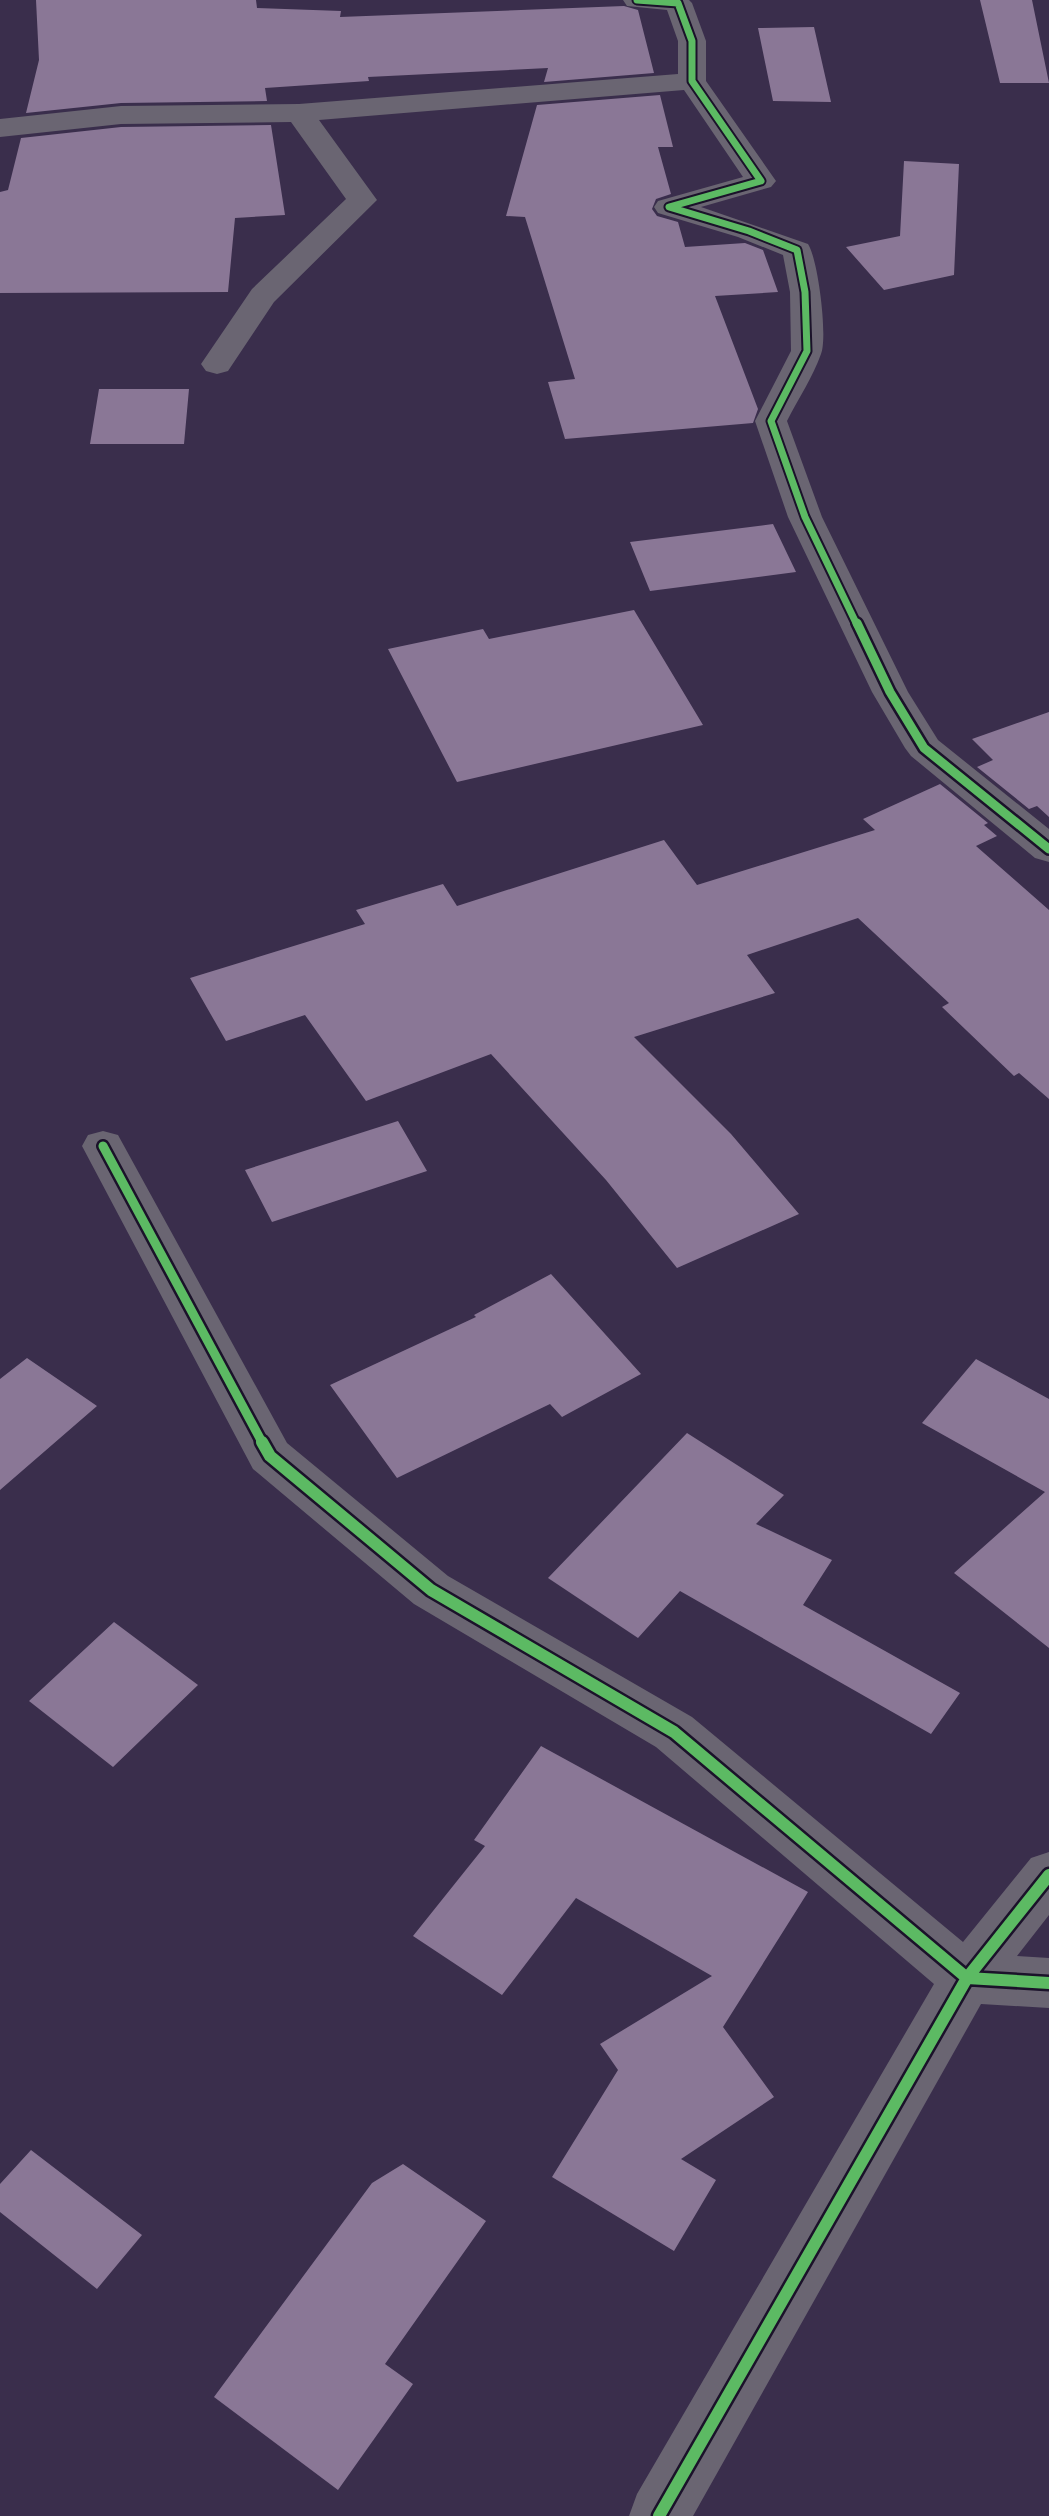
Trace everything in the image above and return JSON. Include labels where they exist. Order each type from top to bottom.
[{"type":"street","points":[[637,0],[678,3],[692,41],[692,81],[761,181],[669,207],[749,231],[797,250],[805,292],[807,351],[771,421],[805,517],[890,692],[924,748],[1049,849]]},
{"type":"street","points":[[0,128],[121,115],[299,113],[692,81]]},
{"type":"street","points":[[217,364],[263,296],[362,200],[299,113]]},
{"type":"street","points":[[103,1146],[270,1456],[431,1590],[674,1732],[967,1978],[1049,1983]]},
{"type":"street","points":[[659,2516],[967,1978],[1049,1875]]},
{"type":"building","points":[[36,0],[256,0],[257,8],[341,11],[340,17],[624,6],[638,10],[654,73],[544,82],[548,68],[368,77],[369,81],[265,88],[267,101],[121,103],[26,113],[39,60]]},
{"type":"building","points":[[980,0],[1032,0],[1049,83],[1000,83]]},
{"type":"building","points":[[814,27],[831,102],[773,101],[758,28]]},
{"type":"building","points":[[660,95],[673,147],[658,147],[671,194],[656,199],[652,209],[657,216],[678,222],[685,247],[745,243],[763,250],[778,292],[715,296],[758,409],[753,423],[565,439],[548,382],[575,379],[525,217],[506,216],[537,105]]},
{"type":"building","points":[[271,125],[285,215],[235,218],[228,292],[0,293],[0,192],[8,190],[21,138],[121,127]]},
{"type":"building","points":[[904,161],[959,164],[954,275],[884,290],[846,247],[900,236]]},
{"type":"building","points":[[99,389],[189,389],[184,444],[90,444]]},
{"type":"building","points":[[773,524],[796,572],[650,591],[630,542]]},
{"type":"building","points":[[634,610],[703,725],[457,782],[388,649],[483,629],[489,639]]},
{"type":"building","points":[[1049,712],[1049,817],[1037,806],[1029,809],[977,767],[993,760],[972,739]]},
{"type":"building","points":[[940,784],[988,823],[984,825],[997,836],[976,846],[1049,910],[1049,1099],[1019,1073],[1014,1076],[942,1007],[949,1003],[858,918],[747,955],[775,993],[634,1037],[731,1134],[799,1214],[677,1268],[606,1180],[491,1054],[366,1101],[305,1015],[226,1041],[190,978],[365,924],[356,910],[443,884],[457,906],[664,840],[697,885],[875,830],[863,819]]},
{"type":"building","points":[[398,1121],[427,1171],[272,1222],[245,1170]]},
{"type":"building","points":[[551,1274],[641,1374],[562,1417],[550,1404],[397,1478],[330,1385],[476,1317],[474,1315]]},
{"type":"building","points":[[27,1358],[97,1406],[0,1490],[0,1379]]},
{"type":"building","points":[[976,1359],[1049,1399],[1049,1648],[954,1573],[1045,1492],[922,1423]]},
{"type":"building","points":[[687,1433],[784,1495],[756,1524],[832,1560],[803,1605],[960,1693],[931,1734],[680,1591],[638,1638],[548,1578]]},
{"type":"building","points":[[114,1622],[198,1685],[113,1767],[29,1701]]},
{"type":"building","points":[[541,1746],[808,1892],[723,2027],[774,2097],[681,2159],[716,2180],[674,2251],[552,2177],[618,2070],[600,2044],[712,1976],[576,1898],[502,1995],[413,1936],[485,1846],[474,1840]]},
{"type":"building","points":[[31,2150],[142,2235],[97,2289],[0,2212],[0,2184]]},
{"type":"building","points":[[403,2164],[486,2221],[385,2364],[413,2384],[338,2490],[214,2397],[372,2183]]},
{"type":"cycle path","points":[[637,0],[678,3],[692,41],[692,81],[761,181],[669,207],[749,231],[797,250],[805,292],[807,351],[771,421],[805,517],[890,692],[924,748],[1049,849]]},
{"type":"cycle path","points":[[103,1146],[270,1456],[431,1590],[674,1732],[967,1978],[1049,1983]]},
{"type":"cycle path","points":[[659,2516],[967,1978],[1049,1875]]}]
